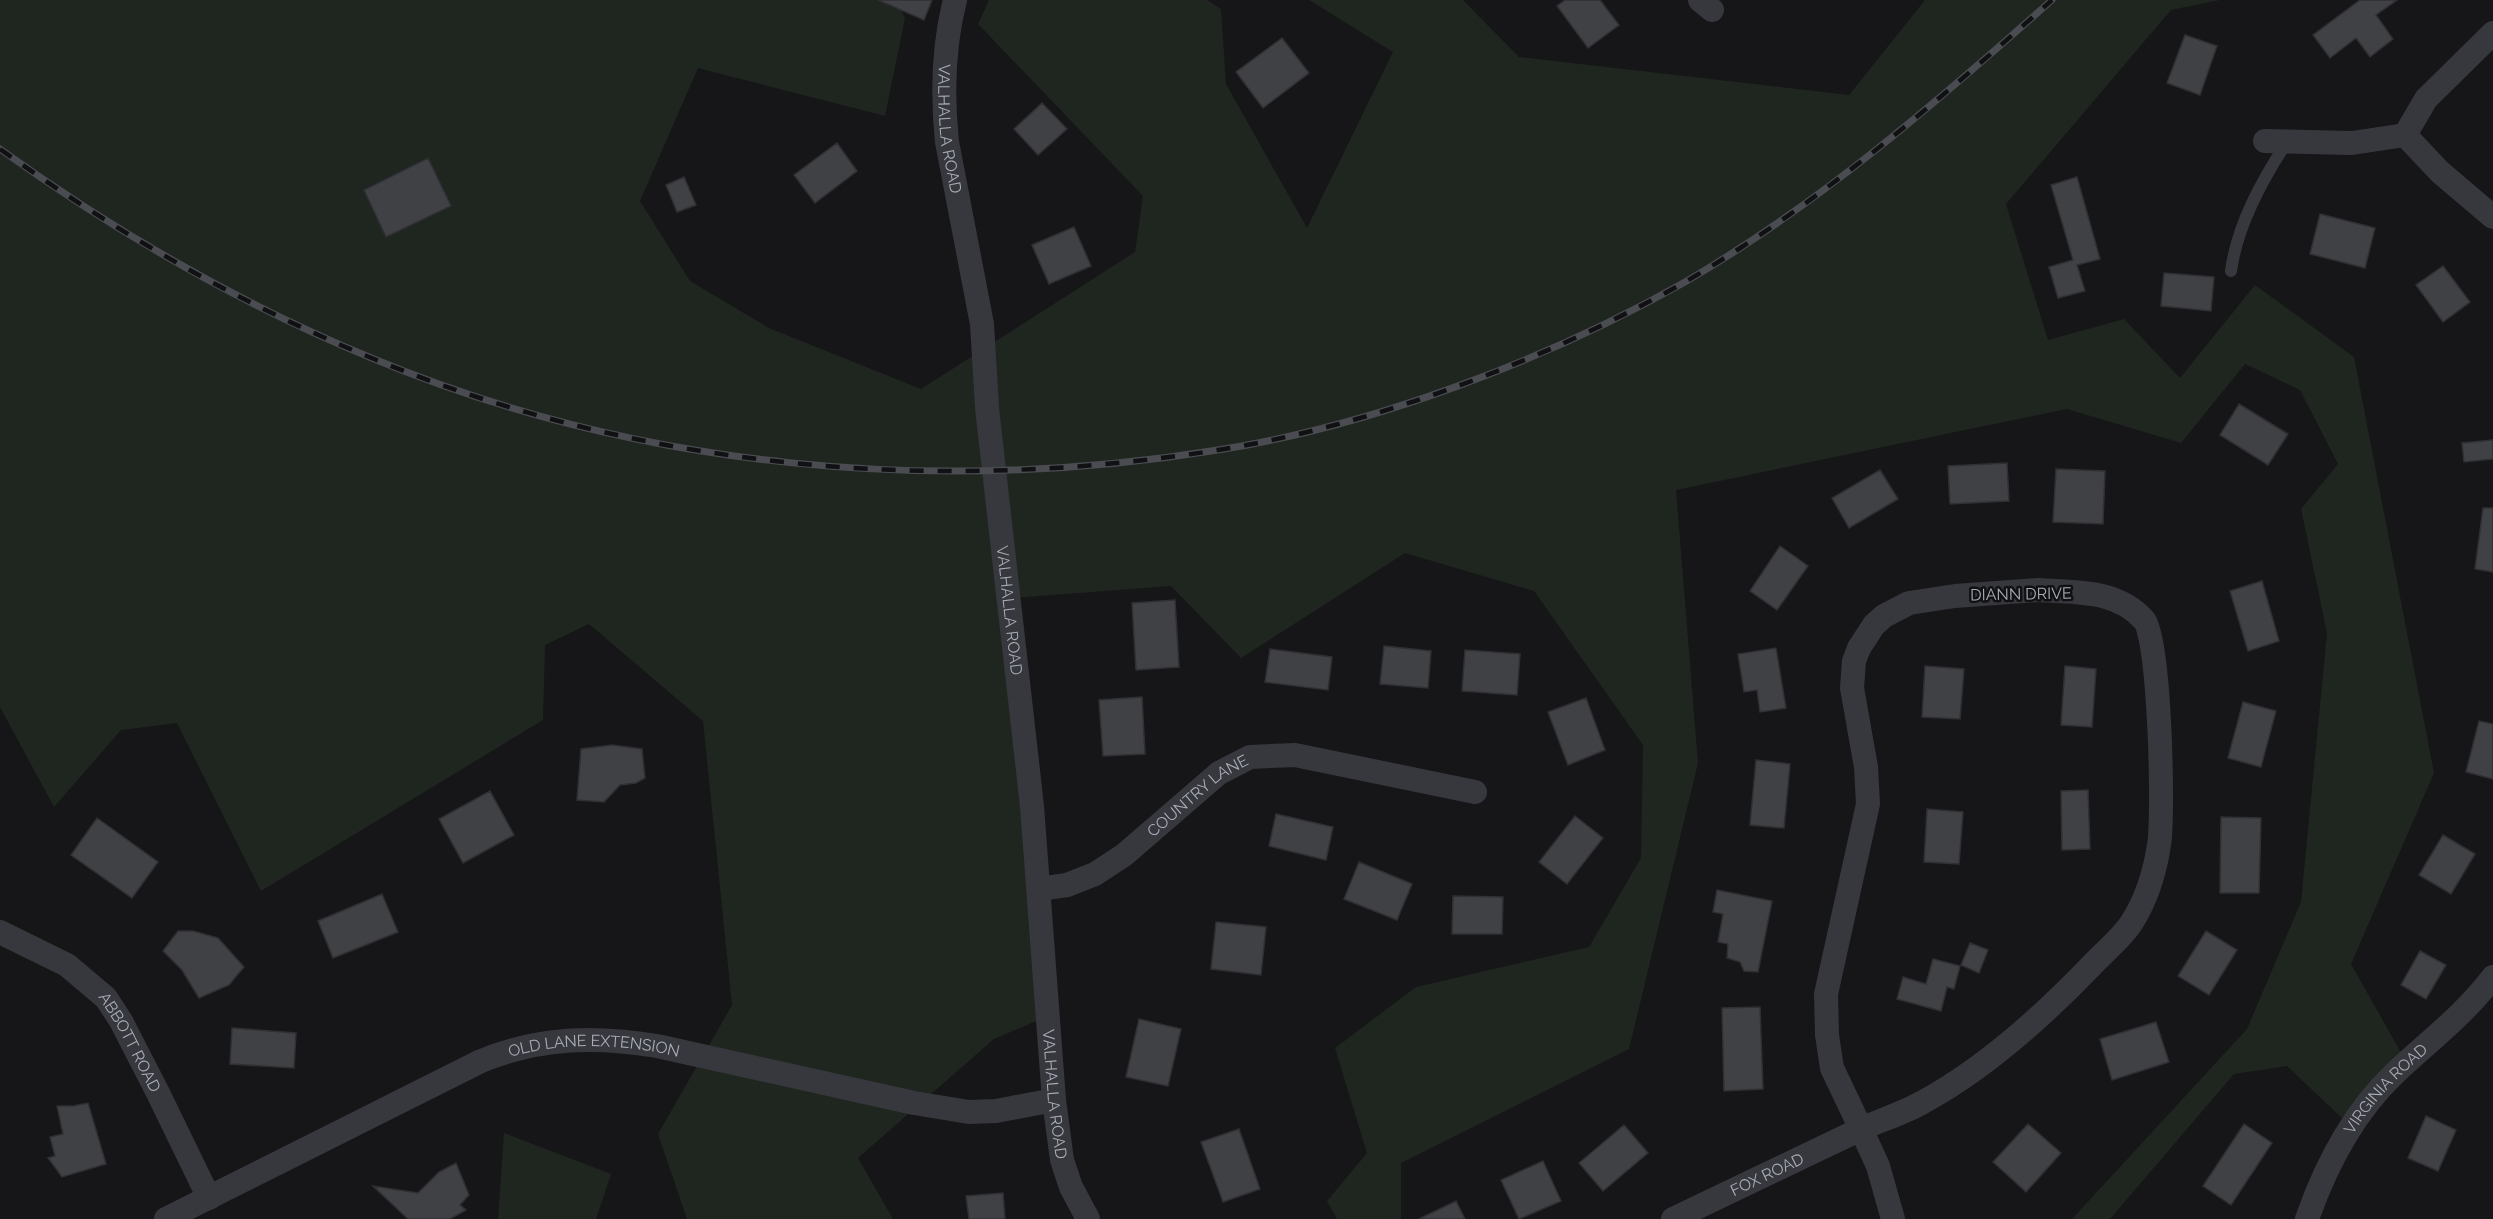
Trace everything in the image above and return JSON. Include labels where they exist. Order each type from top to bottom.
[{"type":"street","name":"VALHALLA ROAD","points":[[955,0],[943,77],[947,142],[982,324],[987,408],[1018,668],[1039,889],[1054,1100],[1062,1161],[1071,1187],[1088,1219]]},
{"type":"street","points":[[2405,135],[2426,99],[2493,33]]},
{"type":"street","points":[[2276,141],[2352,143],[2405,135]]},
{"type":"street","points":[[2405,135],[2439,172],[2493,217]]},
{"type":"street","name":"DIANN DRIVE","points":[[1861,1129],[1922,1103],[1970,1073],[2079,979],[2131,924],[2144,901],[2160,844],[2157,673],[2146,622],[2126,604],[2100,594],[2038,590],[1955,596],[1909,603],[1884,616],[1866,636],[1859,648],[1852,675],[1852,688],[1866,767],[1868,804],[1826,994],[1827,1035],[1832,1068],[1878,1166],[1893,1219]]},
{"type":"street","name":"COUNTRY LANE","points":[[1039,889],[1066,885],[1095,874],[1124,855],[1218,773],[1250,757],[1295,755],[1475,792]]},
{"type":"street","name":"ABBOTT ROAD","points":[[0,932],[68,965],[106,998],[158,1093],[209,1198]]},
{"type":"street","name":"VIRGINIA ROAD","points":[[2307,1219],[2323,1175],[2341,1141],[2364,1106],[2393,1074],[2472,1005],[2493,977]]},
{"type":"street","name":"OLD LANE EXTENSION","points":[[166,1219],[481,1061],[507,1051],[547,1042],[616,1040],[657,1046],[914,1103],[969,1112],[996,1112],[1054,1100]]},
{"type":"street","name":"FOX ROAD","points":[[1673,1219],[1861,1129]]},
{"type":"lane","points":[[2231,271],[2237,245],[2276,141]]},
{"type":"shaded area","points":[[0,0],[896,0],[905,18],[885,116],[698,68],[640,201],[690,281],[769,328],[921,389],[1135,252],[1143,196],[978,24],[989,0],[1207,0],[1221,9],[1226,84],[1307,228],[1393,52],[1309,0],[1463,0],[1519,57],[1849,95],[1925,0],[2220,0],[2171,10],[2006,204],[2048,340],[2124,319],[2180,378],[2255,285],[2354,357],[2434,773],[2351,964],[2403,1056],[2346,1122],[2287,1066],[2234,1074],[2110,1219],[2072,1219],[2247,1029],[2301,902],[2327,633],[2301,509],[2338,464],[2300,390],[2245,364],[2181,443],[2067,409],[1676,490],[1698,763],[1629,1049],[1401,1163],[1401,1219],[1337,1219],[1327,1201],[1367,1153],[1335,1048],[1416,987],[1589,947],[1641,858],[1643,745],[1534,591],[1405,553],[1241,658],[1171,586],[1012,598],[1041,1019],[994,1039],[858,1158],[893,1219],[687,1219],[658,1134],[732,1005],[703,721],[589,624],[545,645],[543,720],[261,891],[177,723],[121,730],[54,807],[0,707]]},
{"type":"shaded area","points":[[504,1133],[611,1174],[596,1219],[498,1219]]},
{"type":"building","points":[[878,0],[932,0],[924,20]]},
{"type":"building","points":[[1565,0],[1600,0],[1619,25],[1588,48],[1557,6]]},
{"type":"building","points":[[2360,0],[2397,0],[2376,15],[2393,39],[2370,57],[2356,38],[2330,58],[2313,35]]},
{"type":"building","points":[[2185,35],[2217,46],[2200,95],[2167,83]]},
{"type":"building","points":[[1282,38],[1309,73],[1263,108],[1236,72]]},
{"type":"building","points":[[1042,103],[1067,129],[1038,155],[1014,129]]},
{"type":"building","points":[[837,143],[857,171],[815,203],[794,175]]},
{"type":"building","points":[[428,158],[451,206],[386,237],[364,190]]},
{"type":"building","points":[[684,177],[696,205],[677,212],[666,185]]},
{"type":"building","points":[[2077,177],[2100,259],[2077,265],[2085,291],[2058,298],[2049,267],[2073,260],[2051,185]]},
{"type":"building","points":[[2320,214],[2375,228],[2365,268],[2310,254]]},
{"type":"building","points":[[1074,227],[1091,266],[1049,284],[1032,245]]},
{"type":"building","points":[[2443,266],[2470,302],[2443,322],[2416,285]]},
{"type":"building","points":[[2164,273],[2214,277],[2211,311],[2161,306]]},
{"type":"building","points":[[2239,404],[2288,434],[2268,465],[2220,435]]},
{"type":"building","points":[[2493,440],[2493,459],[2464,462],[2462,443]]},
{"type":"building","points":[[2007,463],[2009,501],[1950,504],[1948,466]]},
{"type":"building","points":[[2056,469],[2105,471],[2103,524],[2053,522]]},
{"type":"building","points":[[1880,470],[1898,499],[1849,528],[1832,498]]},
{"type":"building","points":[[2483,508],[2493,508],[2493,572],[2475,569]]},
{"type":"building","points":[[1780,546],[1808,566],[1777,610],[1750,591]]},
{"type":"building","points":[[2262,581],[2279,641],[2248,651],[2230,591]]},
{"type":"building","points":[[1175,600],[1179,667],[1136,670],[1132,603]]},
{"type":"building","points":[[1384,646],[1431,651],[1428,688],[1380,684]]},
{"type":"building","points":[[1776,648],[1786,708],[1760,712],[1757,690],[1744,692],[1738,654]]},
{"type":"building","points":[[1270,649],[1332,657],[1328,690],[1265,682]]},
{"type":"building","points":[[1465,650],[1520,654],[1517,695],[1462,691]]},
{"type":"building","points":[[1925,666],[1964,669],[1960,719],[1922,717]]},
{"type":"building","points":[[2065,666],[2096,669],[2092,727],[2061,725]]},
{"type":"building","points":[[1142,697],[1145,754],[1103,756],[1099,700]]},
{"type":"building","points":[[1586,698],[1605,750],[1568,765],[1548,712]]},
{"type":"building","points":[[2243,702],[2276,711],[2261,767],[2228,758]]},
{"type":"building","points":[[2479,721],[2493,724],[2493,779],[2466,772]]},
{"type":"building","points":[[612,745],[642,749],[645,778],[636,783],[620,785],[604,802],[577,800],[581,749]]},
{"type":"building","points":[[1756,760],[1790,764],[1784,828],[1750,825]]},
{"type":"building","points":[[2088,790],[2090,849],[2062,850],[2061,791]]},
{"type":"building","points":[[490,791],[514,835],[463,863],[439,819]]},
{"type":"building","points":[[1927,809],[1963,812],[1959,864],[1924,862]]},
{"type":"building","points":[[1276,814],[1333,827],[1326,860],[1269,846]]},
{"type":"building","points":[[1575,816],[1603,838],[1567,884],[1539,862]]},
{"type":"building","points":[[2221,817],[2261,818],[2259,893],[2220,893]]},
{"type":"building","points":[[97,818],[158,862],[132,898],[71,855]]},
{"type":"building","points":[[2443,835],[2475,854],[2451,894],[2419,875]]},
{"type":"building","points":[[1359,862],[1412,884],[1397,920],[1344,899]]},
{"type":"building","points":[[1717,890],[1772,901],[1758,972],[1744,971],[1740,962],[1727,958],[1728,944],[1718,942],[1723,914],[1713,912]]},
{"type":"building","points":[[382,894],[398,932],[333,958],[318,921]]},
{"type":"building","points":[[1453,896],[1503,897],[1502,934],[1452,934]]},
{"type":"building","points":[[1216,922],[1266,927],[1261,975],[1211,969]]},
{"type":"building","points":[[178,931],[193,931],[218,938],[244,967],[229,985],[199,998],[182,970],[163,951]]},
{"type":"building","points":[[2206,931],[2237,950],[2209,995],[2178,976]]},
{"type":"building","points":[[1970,943],[1988,950],[1979,973],[1961,965]]},
{"type":"building","points":[[2420,951],[2446,965],[2426,999],[2401,985]]},
{"type":"building","points":[[1933,959],[1960,966],[1954,989],[1947,987],[1941,1011],[1897,999],[1903,977],[1926,984]]},
{"type":"building","points":[[1760,1007],[1763,1089],[1724,1091],[1722,1008]]},
{"type":"building","points":[[1139,1019],[1181,1029],[1168,1086],[1126,1077]]},
{"type":"building","points":[[2156,1022],[2169,1062],[2112,1080],[2100,1039]]},
{"type":"building","points":[[232,1028],[296,1033],[294,1068],[230,1064]]},
{"type":"building","points":[[88,1103],[106,1164],[62,1177],[48,1158],[55,1156],[50,1137],[63,1134],[57,1106]]},
{"type":"building","points":[[2426,1116],[2456,1130],[2438,1171],[2408,1158]]},
{"type":"building","points":[[2028,1124],[2061,1153],[2026,1192],[1993,1162]]},
{"type":"building","points":[[2244,1124],[2272,1143],[2231,1205],[2203,1186]]},
{"type":"building","points":[[1624,1125],[1648,1153],[1603,1191],[1579,1163]]},
{"type":"building","points":[[1239,1129],[1260,1189],[1223,1202],[1201,1142]]},
{"type":"building","points":[[1543,1161],[1561,1201],[1519,1219],[1501,1180]]},
{"type":"building","points":[[456,1163],[469,1195],[460,1205],[466,1210],[450,1219],[408,1219],[373,1186],[418,1193],[439,1172]]},
{"type":"building","points":[[1003,1193],[1005,1219],[969,1219],[966,1196]]},
{"type":"building","points":[[1456,1201],[1465,1219],[1419,1219]]},
{"type":"railway","points":[[0,149],[134,238],[275,315],[374,359],[475,396],[578,426],[683,448],[790,463],[897,470],[1004,470],[1112,464],[1218,450],[1277,439],[1398,407],[1518,363],[1632,310],[1685,282],[1783,220],[1920,114],[2052,0]]}]
